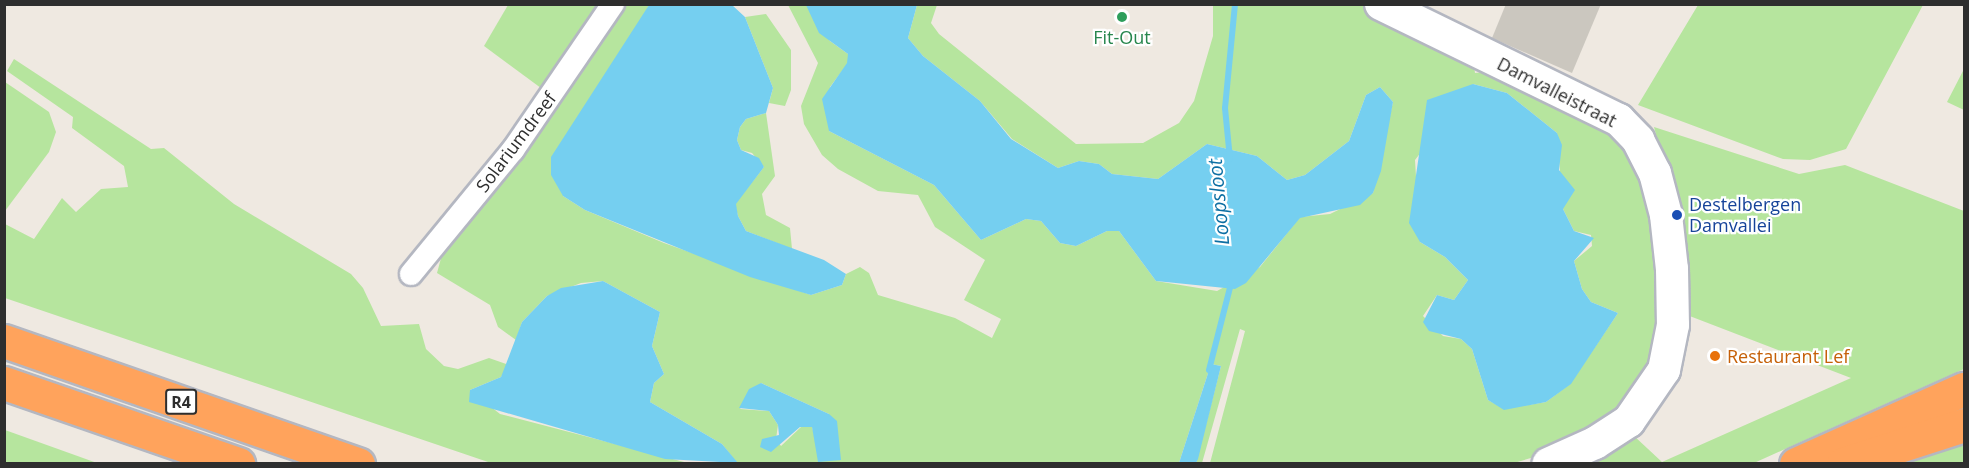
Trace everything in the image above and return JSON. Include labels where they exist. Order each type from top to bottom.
[{"type":"highway","name":"R4","points":[[4,341],[358,464]]},
{"type":"highway","name":"R4","points":[[4,383],[238,464]]},
{"type":"highway","points":[[1796,464],[1965,389]]},
{"type":"highway","points":[[1844,464],[1965,424]]},
{"type":"street","name":"Solariumdreef","points":[[411,274],[513,150],[613,4]]},
{"type":"street","name":"Damvalleistraat","points":[[1387,6],[1605,111],[1638,140],[1655,173],[1666,215],[1672,269],[1673,325],[1664,370],[1629,421],[1595,443],[1548,464]]},
{"type":"green space","points":[[806,4],[830,41],[848,54],[848,63],[830,87],[829,131],[934,185],[981,240],[1026,219],[1041,221],[1060,243],[1076,246],[1107,231],[1119,231],[1156,281],[1217,291],[1260,267],[1300,217],[1330,214],[1373,193],[1393,102],[1380,87],[1366,95],[1349,141],[1305,175],[1287,180],[1257,156],[1207,144],[1158,179],[1112,174],[1099,164],[1079,161],[1058,168],[1012,139],[980,101],[923,56],[908,38],[917,5],[937,5],[931,23],[939,34],[1076,144],[1143,143],[1179,123],[1194,101],[1213,36],[1213,5],[1366,4],[1474,66],[1475,73],[1485,72],[1625,140],[1652,191],[1662,337],[1636,397],[1564,448],[1514,463],[1210,463],[1245,331],[1240,329],[1202,463],[1196,463],[1221,366],[1211,364],[1179,463],[738,464],[722,444],[650,402],[654,383],[664,374],[652,346],[660,312],[603,281],[581,283],[547,296],[522,322],[516,340],[498,327],[490,305],[437,273],[443,251],[622,5],[649,5],[563,196],[585,210],[664,243],[811,295],[842,285],[846,274],[860,267],[869,273],[878,295],[955,318],[992,338],[1001,319],[964,300],[985,260],[935,227],[918,195],[878,191],[838,169],[822,155],[804,124],[801,106],[818,63],[788,5]],"holes":[[[1473,84],[1507,93],[1557,133],[1563,209],[1574,231],[1591,235],[1592,246],[1574,261],[1582,289],[1591,302],[1618,313],[1570,384],[1546,402],[1504,409],[1488,400],[1472,349],[1461,339],[1443,336],[1423,316],[1437,295],[1454,300],[1468,280],[1445,257],[1420,242],[1415,160]],[[761,383],[829,414],[817,445],[812,427],[801,427],[781,446],[776,439],[778,425],[769,411],[740,409]]]},
{"type":"green space","points":[[508,5],[602,5],[545,91],[484,46]]},
{"type":"green space","points":[[1698,5],[1923,5],[1846,149],[1810,160],[1783,159],[1638,105]]},
{"type":"green space","points":[[766,14],[791,50],[791,90],[785,106],[769,103],[773,88],[745,17]]},
{"type":"green space","points":[[14,59],[151,149],[164,148],[234,204],[351,274],[363,288],[381,326],[419,324],[426,349],[444,366],[458,369],[489,358],[509,365],[501,377],[470,390],[500,414],[688,463],[491,463],[5,298],[5,224],[34,239],[62,198],[76,212],[101,189],[128,187],[124,166],[72,128],[73,117],[7,71]]},
{"type":"green space","points":[[1964,69],[1964,110],[1947,102]]},
{"type":"green space","points":[[5,82],[49,112],[56,132],[49,152],[5,211]]},
{"type":"green space","points":[[766,113],[775,176],[762,194],[766,215],[790,228],[792,249],[746,231],[735,204],[764,167],[752,153],[741,150],[737,140],[740,127],[746,119]]},
{"type":"green space","points":[[1654,127],[1799,174],[1845,165],[1964,211],[1964,369],[1754,463],[1575,464],[1633,435],[1662,462],[1851,378],[1687,315],[1673,201]]},
{"type":"green space","points":[[5,430],[97,463],[5,463]]},
{"type":"green space","points":[[1964,440],[1964,463],[1894,464]]},
{"type":"water","points":[[649,5],[732,5],[745,17],[773,88],[766,113],[746,119],[740,127],[737,140],[741,150],[759,158],[764,167],[736,204],[738,216],[746,231],[824,260],[846,274],[842,285],[811,295],[750,277],[585,210],[563,196],[551,175],[551,157]]},
{"type":"water","points":[[806,5],[917,5],[908,38],[923,56],[980,101],[1011,139],[1058,168],[1079,161],[1099,164],[1112,174],[1158,179],[1207,144],[1257,156],[1287,180],[1305,175],[1349,141],[1366,95],[1380,87],[1393,102],[1381,171],[1373,193],[1360,205],[1300,218],[1246,283],[1235,289],[1156,281],[1119,231],[1107,231],[1076,246],[1060,243],[1041,221],[1026,219],[981,240],[934,185],[829,131],[822,99],[847,63],[848,54],[819,33]]},
{"type":"water","points":[[1473,84],[1507,93],[1557,133],[1562,145],[1559,170],[1575,190],[1563,209],[1574,231],[1594,238],[1574,261],[1582,289],[1591,302],[1618,313],[1571,384],[1546,402],[1504,410],[1488,400],[1472,349],[1461,339],[1429,331],[1423,322],[1437,295],[1454,300],[1468,280],[1445,257],[1420,242],[1409,223],[1427,100]]},
{"type":"water","points":[[603,281],[660,312],[652,346],[664,374],[654,383],[650,402],[722,444],[738,463],[665,459],[469,402],[470,390],[501,377],[522,322],[547,296],[561,288]]},
{"type":"water","points":[[1211,364],[1221,366],[1198,459],[1196,463],[1179,463]]},
{"type":"water","points":[[761,383],[829,414],[837,421],[841,460],[818,462],[812,427],[800,427],[771,452],[760,447],[762,439],[779,435],[778,425],[769,411],[739,408],[749,389]]},
{"type":"building","points":[[1506,4],[1601,4],[1572,73],[1492,38]]},
{"type":"waterway","name":"Loopsloot","points":[[1230,159],[1225,108],[1235,4]]},
{"type":"waterway","name":"Loopsloot","points":[[1209,370],[1231,284]]},
{"type":"place","name":"Fit-Out","points":[[1122,17]]},
{"type":"place","name":"Destelbergen Damvallei","points":[[1677,215]]},
{"type":"place","name":"Restaurant Lef","points":[[1715,356]]}]
